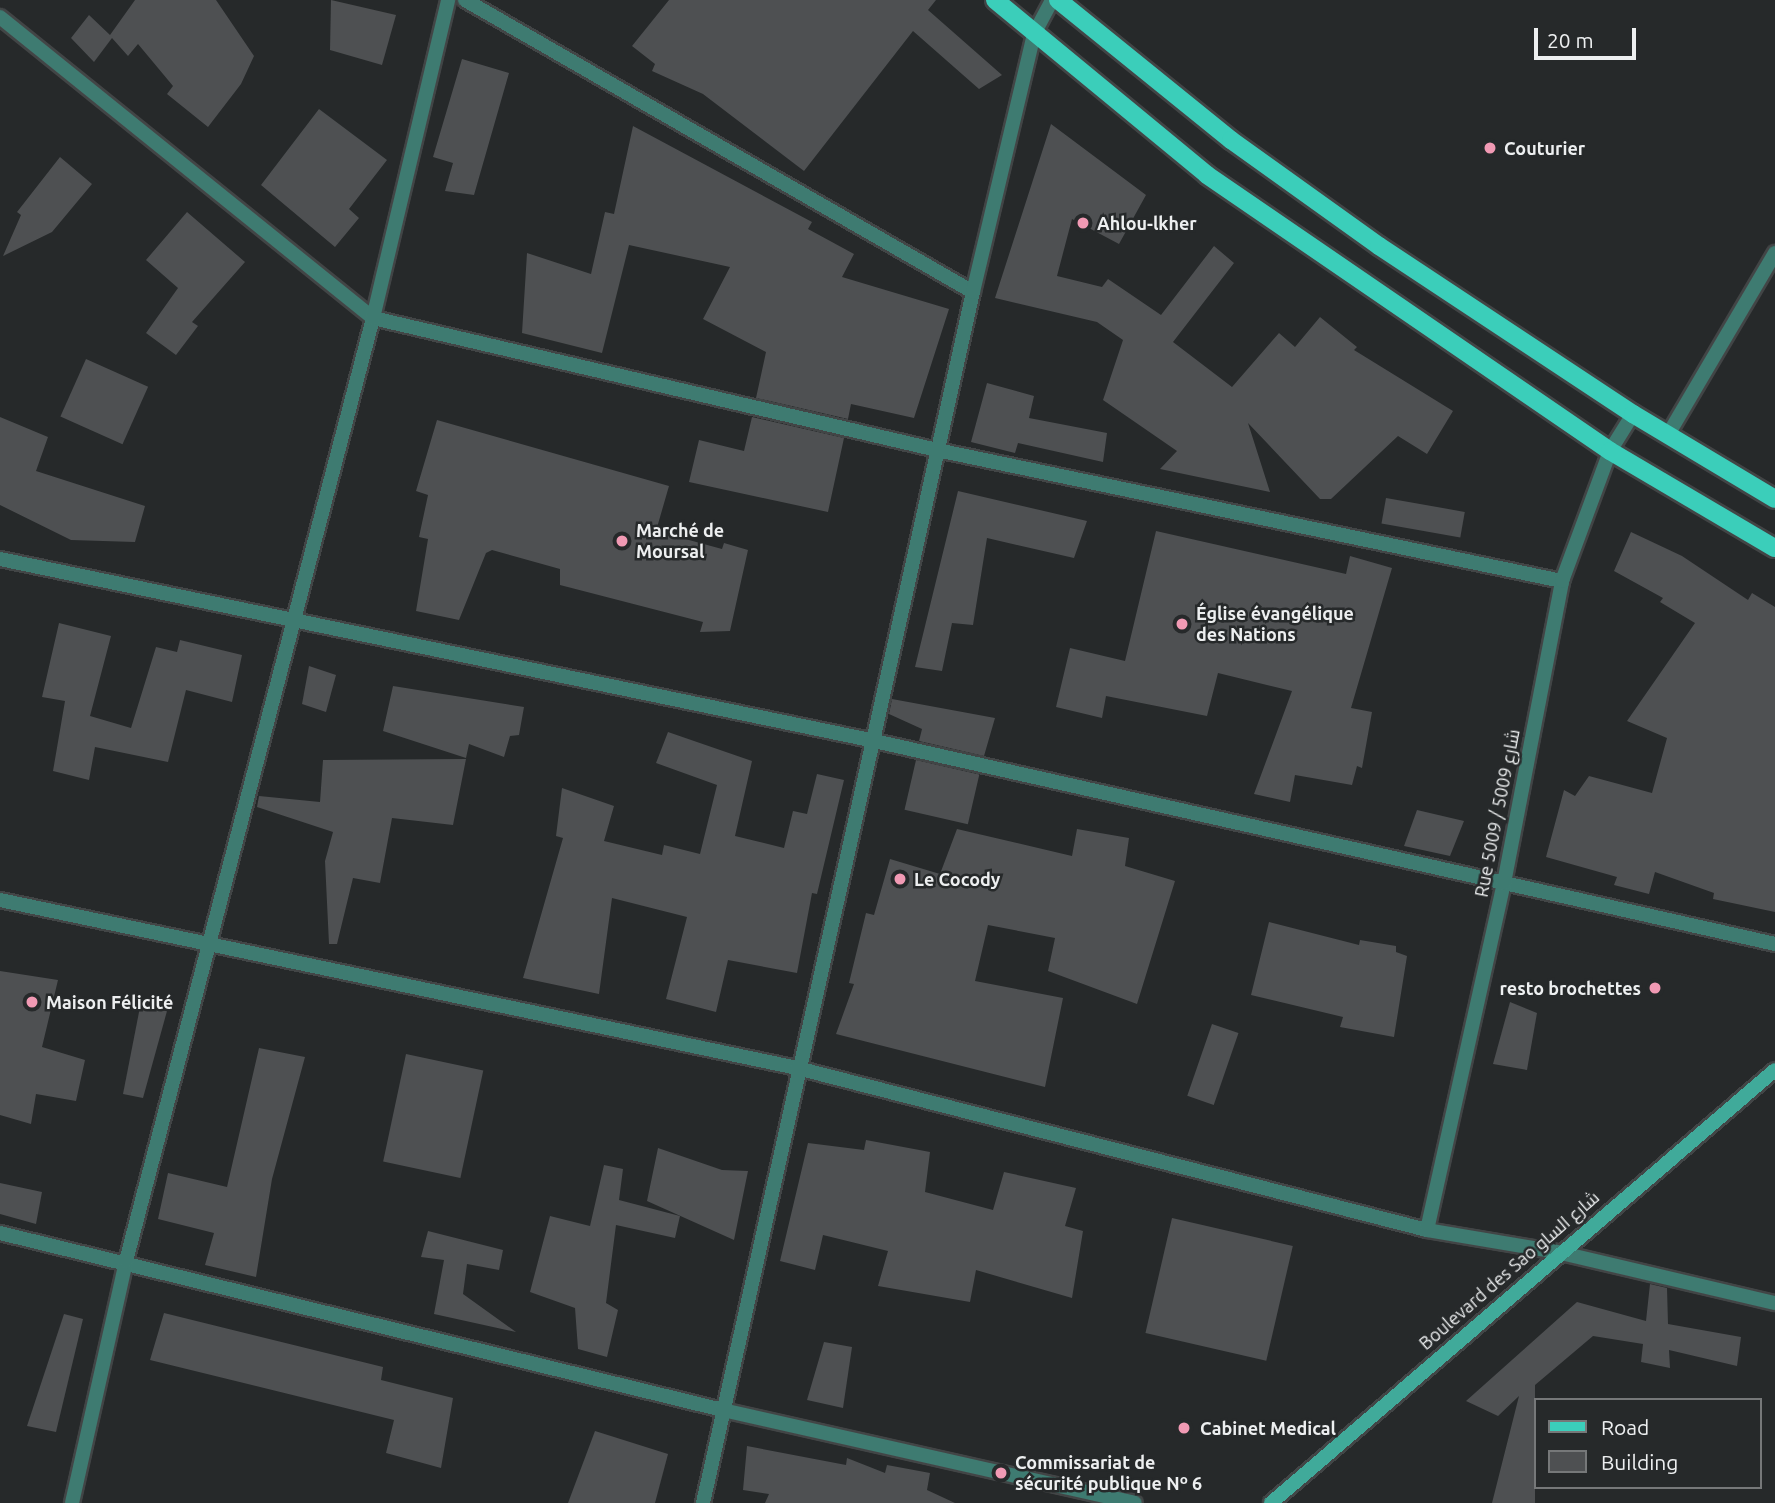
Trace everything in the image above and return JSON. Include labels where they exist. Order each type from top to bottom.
[{"type":"main road","points":[[995,0],[1206,175],[1610,451],[1775,548]]},
{"type":"main road","points":[[1055,0],[1231,140],[1379,246],[1633,414],[1669,433],[1775,499]]},
{"type":"street","points":[[72,1503],[127,1261],[289,622],[373,318],[448,0]]},
{"type":"street","points":[[465,0],[973,292]]},
{"type":"street","points":[[703,1503],[870,740],[973,292],[1034,34],[1055,0]]},
{"type":"street","points":[[0,17],[373,318],[937,450],[1562,581]]},
{"type":"street","points":[[1669,433],[1775,253]]},
{"type":"street","name":"Rue 5009 / شارع 5009","points":[[1427,1230],[1504,883],[1562,581],[1610,451],[1633,414]]},
{"type":"street","points":[[0,559],[289,622],[870,740],[1775,944]]},
{"type":"street","points":[[0,900],[797,1068],[1427,1230],[1557,1252],[1775,1303]]},
{"type":"street","name":"Boulevard des Sao شارع الساو","points":[[1271,1503],[1557,1252],[1775,1070]]},
{"type":"street","points":[[0,1233],[127,1261],[723,1410],[1135,1503]]},
{"type":"building","points":[[135,0],[216,0],[254,56],[241,84],[208,127],[167,94],[173,86],[138,44],[128,56],[112,38],[94,62],[71,38],[89,15],[110,35]]},
{"type":"building","points":[[331,0],[396,15],[382,65],[330,50]]},
{"type":"building","points":[[669,0],[936,0],[928,10],[1002,75],[979,89],[913,31],[804,171],[703,94],[652,71],[655,64],[632,46]]},
{"type":"building","points":[[462,59],[509,73],[474,195],[445,191],[453,163],[433,157]]},
{"type":"building","points":[[319,109],[387,160],[349,209],[359,218],[335,247],[261,185]]},
{"type":"building","points":[[1051,124],[1146,195],[1119,244],[1072,219],[1057,276],[1102,287],[1108,279],[1161,315],[1214,246],[1234,263],[1173,342],[1232,387],[1279,333],[1295,347],[1320,317],[1357,347],[1354,350],[1453,411],[1427,454],[1398,436],[1331,499],[1320,499],[1248,423],[1270,492],[1160,469],[1177,451],[1103,400],[1123,340],[1097,322],[995,298]]},
{"type":"building","points":[[633,126],[812,222],[808,229],[854,254],[842,277],[949,309],[914,418],[851,404],[848,419],[756,398],[766,352],[703,319],[730,267],[629,245],[602,353],[522,333],[527,253],[591,274],[605,212],[614,214]]},
{"type":"building","points":[[60,157],[92,184],[52,232],[3,256],[21,215],[17,212]]},
{"type":"building","points":[[187,212],[245,262],[192,322],[198,326],[176,355],[146,333],[178,288],[146,260]]},
{"type":"building","points":[[86,359],[148,387],[122,444],[60,417]]},
{"type":"building","points":[[987,383],[1034,396],[1029,418],[1107,433],[1103,462],[1018,443],[1015,453],[971,442]]},
{"type":"building","points":[[0,417],[48,437],[36,471],[145,506],[135,542],[71,540],[0,505]]},
{"type":"building","points":[[752,417],[844,438],[828,512],[689,482],[699,440],[744,451]]},
{"type":"building","points":[[437,420],[669,486],[656,531],[722,549],[724,543],[748,550],[730,631],[700,632],[703,622],[560,585],[560,569],[492,550],[486,553],[459,620],[416,611],[428,539],[419,537],[428,495],[416,491]]},
{"type":"building","points":[[958,491],[1087,521],[1074,558],[987,538],[973,625],[952,623],[942,671],[915,667]]},
{"type":"building","points":[[1386,498],[1465,512],[1460,537],[1381,524]]},
{"type":"building","points":[[1156,531],[1346,574],[1350,556],[1392,568],[1351,708],[1372,712],[1362,768],[1357,766],[1352,785],[1295,775],[1290,802],[1254,794],[1292,691],[1218,673],[1207,716],[1106,696],[1102,718],[1056,707],[1070,648],[1125,661]]},
{"type":"building","points":[[1631,532],[1682,556],[1748,600],[1752,593],[1775,607],[1775,912],[1713,899],[1714,893],[1655,872],[1649,894],[1614,885],[1617,877],[1546,857],[1564,790],[1575,796],[1589,776],[1652,793],[1667,738],[1627,721],[1695,623],[1660,602],[1663,598],[1614,571]]},
{"type":"building","points":[[59,623],[111,636],[90,716],[131,728],[156,647],[177,652],[180,640],[242,655],[232,702],[186,690],[168,762],[95,747],[89,780],[53,771],[65,701],[42,697]]},
{"type":"building","points":[[309,666],[336,675],[326,712],[302,704]]},
{"type":"building","points":[[393,686],[524,707],[519,735],[510,736],[504,757],[469,744],[466,758],[383,731]]},
{"type":"building","points":[[892,699],[995,718],[984,756],[919,741],[922,729],[889,714]]},
{"type":"building","points":[[668,732],[752,761],[735,836],[784,848],[793,811],[807,814],[817,774],[844,780],[817,894],[812,893],[797,973],[728,960],[716,1012],[666,999],[687,917],[612,898],[599,994],[523,978],[563,838],[556,836],[562,788],[614,806],[604,841],[662,855],[664,845],[700,854],[717,785],[656,763]]},
{"type":"building","points":[[466,759],[453,825],[392,818],[380,883],[353,878],[337,944],[329,944],[325,861],[333,832],[257,807],[259,796],[320,802],[323,760]]},
{"type":"building","points":[[916,760],[979,775],[968,824],[905,810]]},
{"type":"building","points":[[1417,810],[1464,821],[1450,856],[1404,846]]},
{"type":"building","points":[[957,829],[1072,856],[1077,829],[1129,838],[1125,866],[1175,881],[1137,1004],[1048,971],[1055,938],[988,925],[975,981],[1063,998],[1045,1087],[836,1034],[854,984],[849,983],[866,913],[874,915],[890,859],[940,874]]},
{"type":"building","points":[[1269,922],[1359,945],[1360,940],[1396,946],[1396,952],[1407,956],[1394,1037],[1340,1027],[1343,1017],[1251,995]]},
{"type":"building","points":[[0,971],[58,980],[42,1047],[85,1060],[76,1101],[36,1094],[31,1124],[0,1115]]},
{"type":"building","points":[[1510,1002],[1537,1013],[1527,1070],[1493,1064]]},
{"type":"building","points":[[140,1007],[167,1011],[143,1098],[123,1094]]},
{"type":"building","points":[[1212,1024],[1238,1033],[1214,1105],[1187,1096]]},
{"type":"building","points":[[259,1048],[305,1057],[272,1179],[256,1277],[205,1265],[214,1233],[158,1219],[168,1173],[227,1187]]},
{"type":"building","points":[[406,1054],[483,1070],[460,1178],[383,1162]]},
{"type":"building","points":[[866,1140],[930,1152],[925,1192],[993,1210],[1004,1172],[1076,1188],[1065,1226],[1083,1231],[1072,1298],[976,1270],[970,1302],[878,1286],[888,1251],[823,1235],[815,1270],[780,1261],[808,1143],[864,1150]]},
{"type":"building","points":[[658,1148],[722,1170],[748,1171],[734,1240],[647,1201]]},
{"type":"building","points":[[604,1165],[623,1169],[619,1200],[680,1216],[675,1238],[616,1225],[606,1303],[618,1310],[607,1357],[578,1349],[575,1308],[530,1292],[550,1216],[590,1226]]},
{"type":"building","points":[[0,1183],[42,1192],[36,1224],[0,1214]]},
{"type":"building","points":[[1172,1218],[1293,1246],[1266,1361],[1145,1333]]},
{"type":"building","points":[[428,1231],[503,1250],[499,1270],[467,1264],[463,1294],[516,1332],[434,1314],[444,1260],[421,1257]]},
{"type":"building","points":[[1650,1284],[1667,1288],[1668,1324],[1741,1337],[1737,1366],[1669,1350],[1670,1368],[1641,1362],[1643,1344],[1593,1336],[1535,1385],[1535,1503],[1492,1503],[1519,1396],[1498,1416],[1466,1401],[1577,1302],[1646,1321]]},
{"type":"building","points":[[164,1313],[383,1367],[381,1380],[453,1398],[441,1468],[386,1453],[394,1420],[150,1360]]},
{"type":"building","points":[[64,1314],[83,1319],[56,1432],[27,1426]]},
{"type":"building","points":[[824,1342],[852,1347],[843,1408],[807,1400]]},
{"type":"building","points":[[595,1431],[668,1454],[655,1503],[568,1503]]},
{"type":"building","points":[[747,1446],[846,1465],[847,1458],[885,1473],[887,1465],[930,1473],[927,1490],[955,1503],[765,1503],[769,1494],[743,1490]]},
{"type":"place","name":"Couturier","points":[[1490,148]]},
{"type":"place","name":"Ahlou-lkher","points":[[1083,223]]},
{"type":"place","name":"Marché de Moursal","points":[[622,541]]},
{"type":"place","name":"Église évangélique des Nations","points":[[1182,624]]},
{"type":"place","name":"Le Cocody","points":[[900,879]]},
{"type":"place","name":"resto brochettes","points":[[1655,988]]},
{"type":"place","name":"Maison Félicité","points":[[32,1002]]},
{"type":"place","name":"Cabinet Medical","points":[[1184,1428]]},
{"type":"place","name":"Commissariat de sécurité publique Nº 6","points":[[1001,1473]]}]
